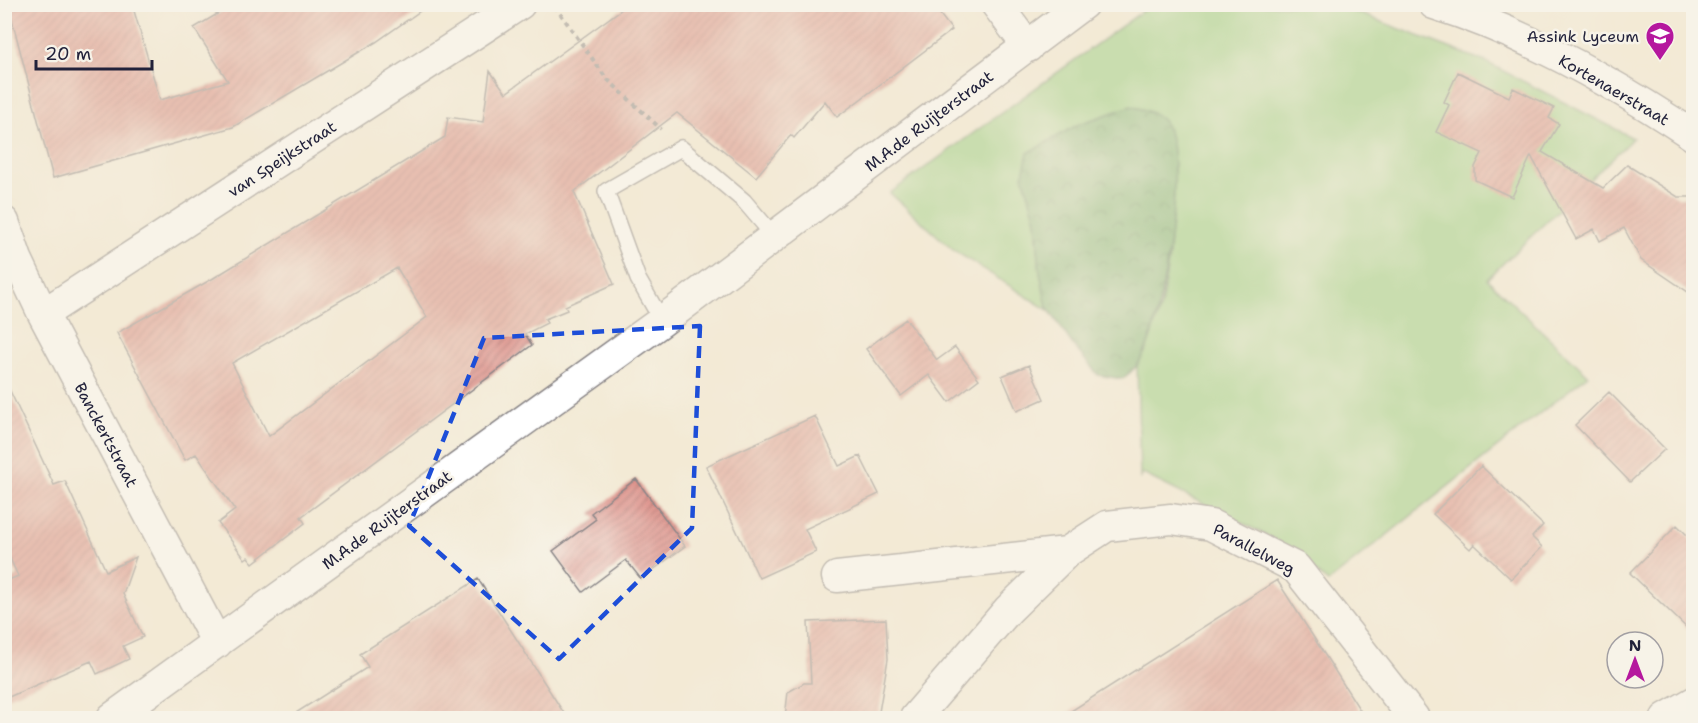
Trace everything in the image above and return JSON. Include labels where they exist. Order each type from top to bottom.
[{"type":"street","name":"van Speijkstraat","points":[[44,314],[520,4]]},
{"type":"street","points":[[996,4],[1028,46]]},
{"type":"street","name":"M.A.de Ruijterstraat","points":[[112,718],[662,321],[1083,4]]},
{"type":"street","name":"Kortenaerstraat","points":[[1434,4],[1515,36],[1607,83],[1694,136]]},
{"type":"street","name":"Banckertstraat","points":[[4,222],[17,259],[44,314],[217,643]]},
{"type":"street","name":"Parallelweg","points":[[915,718],[1008,610],[1067,552],[1107,526],[1171,519],[1211,525],[1296,568],[1414,718]]},
{"type":"street","name":"Parallelweg","points":[[837,578],[1067,552]]},
{"type":"street","points":[[1666,718],[1694,702]]},
{"type":"lane","points":[[662,321],[638,279],[606,191],[681,148],[744,201],[774,236]]},
{"type":"path","points":[[555,4],[606,78],[681,148]]},
{"type":"highlighted area","points":[[700,326],[692,528],[559,659],[409,526],[484,338]]},
{"type":"green space","points":[[1151,5],[1338,5],[1486,62],[1633,138],[1487,279],[1588,375],[1328,582],[1274,539],[1143,474],[1140,478],[1137,366],[1147,348],[1161,306],[1169,256],[1170,232],[1027,188],[1036,220],[1040,273],[1051,312],[953,250],[890,193]]},
{"type":"green space","points":[[1131,106],[1153,113],[1164,122],[1171,139],[1174,197],[1166,268],[1153,328],[1140,361],[1122,379],[1098,375],[1073,345],[1047,307],[1040,273],[1036,220],[1023,175],[1028,153],[1079,124]]},
{"type":"building","points":[[8,4],[132,4],[160,100],[228,81],[194,28],[234,4],[430,4],[376,42],[233,127],[53,178]]},
{"type":"building","points":[[629,4],[932,4],[952,30],[837,117],[825,101],[794,138],[791,135],[756,177],[677,113],[574,192],[614,284],[565,306],[567,310],[545,319],[547,323],[525,334],[532,345],[301,517],[305,523],[253,563],[248,557],[245,559],[218,523],[235,510],[196,454],[185,460],[117,333],[212,279],[445,137],[448,117],[483,122],[490,71],[506,93]],"holes":[[[397,268],[427,317],[269,436],[232,363]]]},
{"type":"building","points":[[1458,72],[1509,97],[1513,88],[1554,108],[1549,118],[1559,124],[1542,152],[1603,188],[1627,165],[1678,197],[1694,197],[1694,296],[1641,260],[1624,228],[1600,241],[1594,229],[1576,239],[1531,156],[1512,197],[1475,180],[1475,167],[1482,153],[1436,132],[1449,105],[1444,102]]},
{"type":"building","points":[[906,319],[937,360],[955,347],[979,379],[949,402],[929,375],[901,396],[866,349]]},
{"type":"building","points":[[1029,365],[1044,399],[1017,411],[1002,376]]},
{"type":"building","points":[[4,378],[54,485],[65,481],[106,571],[136,557],[123,594],[143,637],[123,646],[129,659],[97,674],[91,661],[4,699],[4,582],[18,576],[4,545]]},
{"type":"building","points":[[1609,392],[1665,449],[1630,482],[1575,425]]},
{"type":"building","points":[[815,416],[839,466],[860,456],[879,494],[805,529],[816,552],[759,578],[706,466]]},
{"type":"building","points":[[1481,466],[1543,525],[1532,537],[1542,547],[1511,579],[1474,544],[1470,549],[1433,514]]},
{"type":"building","points":[[636,479],[685,546],[641,579],[626,560],[583,592],[553,551],[596,519],[591,513]]},
{"type":"building","points":[[1677,525],[1694,542],[1694,635],[1630,573]]},
{"type":"building","points":[[478,579],[567,718],[288,718],[368,667],[360,654]]},
{"type":"building","points":[[1277,580],[1365,718],[1060,718]]},
{"type":"building","points":[[886,619],[888,659],[878,718],[785,718],[788,692],[804,683],[811,683],[808,622]]},
{"type":"place","name":"Assink Lyceum","points":[[1660,62]]}]
